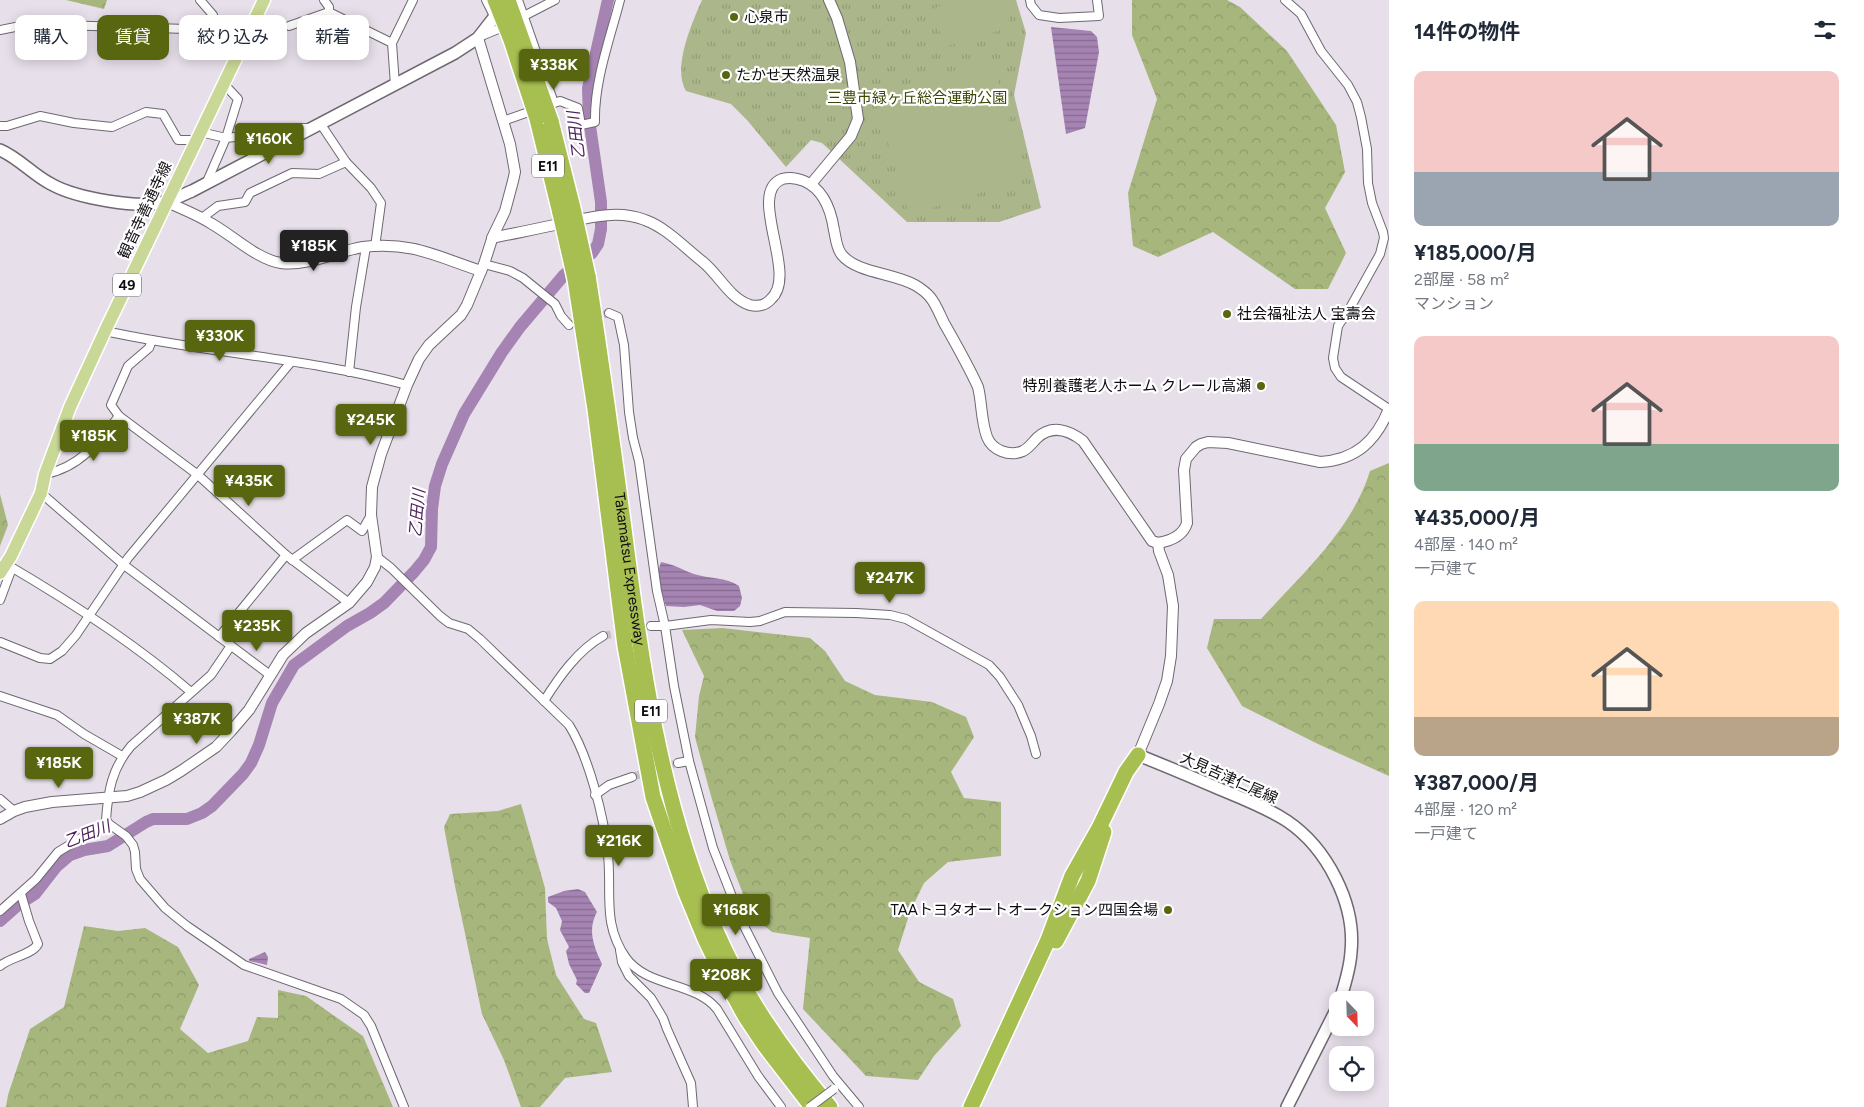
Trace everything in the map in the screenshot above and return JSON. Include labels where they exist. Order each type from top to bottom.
[{"type":"highway","name":"Takamatsu Expressway","points":[[495,0],[544,120]]},
{"type":"highway","name":"Takamatsu Expressway","points":[[507,0],[544,120],[582,278],[609,415],[639,642],[655,732],[686,847],[703,899],[736,972],[776,1038],[830,1107]]},
{"type":"highway","name":"Takamatsu Expressway","points":[[582,278],[596,419],[625,646],[653,797],[686,893],[716,961],[745,1016],[811,1107]]},
{"type":"highway","points":[[972,1107],[1048,940],[1072,876],[1099,828],[1126,772],[1138,755]]},
{"type":"highway","points":[[980,1107],[1054,944],[1088,881],[1106,827],[1138,755]]},
{"type":"main road","name":"観音寺善通寺線","points":[[257,15],[264,0]]},
{"type":"main road","points":[[0,150],[15,158],[50,184],[65,191],[99,199],[146,204],[167,202],[206,184],[454,53],[498,23],[507,0]]},
{"type":"main road","name":"観音寺善通寺線","points":[[6,568],[41,493],[45,474],[70,407],[234,60]]},
{"type":"main road","name":"大見吉津仁尾線","points":[[1138,755],[1263,807],[1288,822],[1307,837],[1326,860],[1340,886],[1349,912],[1352,950],[1343,991]]},
{"type":"main road","points":[[1287,1107],[1329,1024]]},
{"type":"street","points":[[200,0],[211,11],[212,15]]},
{"type":"street","points":[[324,0],[329,12]]},
{"type":"street","points":[[394,85],[392,43],[413,0]]},
{"type":"street","points":[[486,0],[498,23],[523,17],[555,0]]},
{"type":"street","points":[[518,0],[554,103]]},
{"type":"street","points":[[503,121],[560,101],[578,108],[581,124],[595,122],[595,107],[602,71],[620,0]]},
{"type":"street","points":[[811,184],[851,136],[858,119],[850,62],[837,18],[829,0]]},
{"type":"street","points":[[1030,0],[1039,15],[1067,18],[1099,16],[1097,0]]},
{"type":"street","points":[[492,238],[606,215],[644,219],[657,226],[707,265],[733,294],[752,305],[761,305],[775,296],[780,288],[780,277],[770,216],[769,202],[771,191],[781,179],[790,178],[811,184],[816,187],[832,216],[837,244],[841,254],[858,265],[916,285],[930,298],[978,387],[982,400],[985,428],[992,446],[1008,453],[1018,452],[1031,445],[1040,436],[1058,430],[1068,430],[1083,441],[1152,540],[1158,543],[1174,538],[1185,528],[1187,523],[1184,470],[1186,459],[1196,447],[1208,442],[1228,443],[1320,462],[1330,462],[1342,459],[1364,447],[1382,426],[1389,409],[1341,377],[1335,368],[1333,358],[1338,326],[1380,254],[1384,238],[1372,203],[1368,182],[1367,149],[1361,117],[1357,102],[1348,85],[1321,51],[1302,14],[1285,0]]},
{"type":"street","points":[[289,26],[329,12],[392,43]]},
{"type":"street","points":[[0,30],[30,24],[179,28]]},
{"type":"street","points":[[0,819],[14,811],[52,802],[109,798],[140,792],[166,780],[216,747],[249,710],[283,654],[306,633],[349,603],[367,582],[375,567],[377,557],[371,515],[372,487],[381,454],[419,359],[429,345],[464,310],[510,197],[515,172],[510,144],[478,38]]},
{"type":"street","points":[[206,184],[226,138],[238,99],[223,83]]},
{"type":"street","points":[[0,126],[7,126],[40,116],[74,124],[112,127],[146,112],[163,114],[178,140],[198,136],[226,138],[262,134],[271,128],[316,126],[371,188],[381,203],[356,307],[349,372]]},
{"type":"street","points":[[202,218],[218,206],[244,202],[250,193],[292,173],[319,174],[346,162]]},
{"type":"street","points":[[167,202],[202,218],[264,258],[280,263],[305,261],[370,247],[409,247],[483,267],[510,270],[524,278],[555,304],[561,316],[569,325]]},
{"type":"street","points":[[609,313],[618,317],[624,345],[629,412],[639,461],[657,591],[689,761],[713,848],[742,922],[778,993],[837,1086],[859,1107]]},
{"type":"street","points":[[105,331],[349,372],[407,385]]},
{"type":"street","points":[[152,340],[149,348],[128,366],[111,404],[119,416],[198,476],[289,557],[349,603]]},
{"type":"street","points":[[0,642],[40,658],[50,659],[62,651],[89,616],[128,558],[291,362]]},
{"type":"street","points":[[45,474],[58,471],[83,457],[99,442],[119,416]]},
{"type":"street","points":[[41,493],[124,565],[181,607],[230,647],[270,675]]},
{"type":"street","points":[[219,637],[289,557],[347,520],[362,531],[371,515]]},
{"type":"street","points":[[1138,755],[1167,681],[1171,656],[1173,606],[1168,575],[1158,543]]},
{"type":"street","points":[[377,557],[449,624],[468,630],[480,639],[569,725],[576,736],[595,795],[608,856],[610,923],[619,946],[622,962],[629,976],[651,998],[663,1018],[666,1029],[691,1083],[693,1107]]},
{"type":"street","points":[[0,600],[6,568],[89,616],[159,665],[191,692]]},
{"type":"street","points":[[651,626],[711,620],[760,621],[785,612],[856,613],[890,615],[906,619],[989,665],[1000,677],[1018,705],[1031,736],[1036,754]]},
{"type":"street","points":[[544,701],[557,681],[586,647],[603,636]]},
{"type":"street","points":[[106,822],[112,776],[122,756],[211,675],[230,647]]},
{"type":"street","points":[[0,696],[57,715],[84,734],[122,756]]},
{"type":"street","points":[[678,763],[689,761]]},
{"type":"street","points":[[595,795],[609,785],[632,777]]},
{"type":"street","points":[[0,799],[14,811]]},
{"type":"street","points":[[0,911],[36,879],[58,852],[106,822]]},
{"type":"street","points":[[106,822],[126,836],[133,845],[136,869],[140,879],[165,908],[187,926],[208,938],[244,965],[341,999],[364,1015],[371,1026],[404,1107]]},
{"type":"street","points":[[0,966],[34,949],[38,944],[21,894]]},
{"type":"street","points":[[619,946],[633,966],[709,1000],[718,1009],[758,1076],[781,1107]]},
{"type":"street","points":[[811,1107],[837,1086]]},
{"type":"green space","points":[[66,0],[107,0],[104,9]]},
{"type":"green space","name":"三豊市緑ヶ丘総合運動公園","points":[[702,0],[1016,0],[1026,33],[1014,95],[1041,208],[999,222],[907,222],[822,143],[811,140],[786,167],[747,120],[731,104],[686,91],[682,81],[682,58],[689,33]]},
{"type":"green space","points":[[956,0],[1007,0],[1010,8],[1008,28],[944,47],[933,9]]},
{"type":"green space","points":[[1132,0],[1227,0],[1240,7],[1287,51],[1336,125],[1345,172],[1325,208],[1346,253],[1328,289],[1295,289],[1213,232],[1158,257],[1133,246],[1128,193],[1157,99],[1132,35]]},
{"type":"green space","points":[[992,59],[1025,179],[909,215],[874,96]]},
{"type":"green space","points":[[1389,463],[1389,776],[1318,744],[1242,706],[1207,648],[1214,619],[1261,619],[1324,551],[1338,532],[1351,513],[1370,471]]},
{"type":"green space","points":[[0,494],[8,525],[0,546]]},
{"type":"green space","points":[[722,628],[810,638],[825,651],[845,681],[875,695],[932,702],[966,717],[974,737],[951,772],[964,798],[1001,802],[1001,856],[948,862],[924,883],[910,912],[898,950],[919,982],[953,999],[961,1026],[934,1056],[918,1080],[866,1076],[803,1009],[810,938],[772,932],[751,915],[730,860],[695,737],[699,696],[704,676],[682,630]]},
{"type":"green space","points":[[521,804],[545,888],[547,939],[556,975],[584,1019],[596,1023],[612,1072],[565,1078],[540,1107],[521,1107],[504,1060],[482,1014],[444,827],[450,814],[498,811]]},
{"type":"green space","points":[[84,926],[118,931],[145,928],[178,947],[199,985],[180,1029],[208,1053],[248,1041],[257,1017],[278,1018],[278,990],[306,996],[363,1036],[393,1107],[6,1107],[8,1095],[30,1029],[64,1007]]},
{"type":"shaded area","points":[[1051,27],[1091,31],[1097,37],[1099,52],[1085,128],[1066,134]]},
{"type":"shaded area","points":[[661,562],[694,574],[734,583],[739,586],[742,598],[740,606],[734,611],[717,611],[700,605],[684,607],[666,606],[659,578]]},
{"type":"shaded area","points":[[578,889],[585,892],[597,912],[592,925],[592,932],[594,945],[602,964],[589,993],[585,993],[576,984],[577,980],[569,964],[566,951],[569,947],[560,930],[562,921],[556,908],[548,902],[548,897],[564,891]]},
{"type":"shaded area","points":[[265,952],[268,957],[267,965],[249,961],[249,959]]},
{"type":"waterway","name":"乙田川","points":[[0,921],[18,905],[35,894],[56,867],[70,855],[84,850],[108,846],[153,819],[187,819],[202,813],[212,806],[251,763],[259,745],[272,703],[294,665],[347,626],[384,603],[424,560],[431,547],[435,486],[442,464],[464,414],[502,352],[520,327],[564,275],[592,253],[598,244],[601,229],[601,202],[589,119],[588,88],[608,0]]},
{"type":"tunnel","points":[[569,325],[609,313]]},
{"type":"tunnel","points":[[603,636],[626,631]]},
{"type":"tunnel","points":[[632,777],[678,763]]},
{"type":"place","name":"心泉市","points":[[734,17]]},
{"type":"place","name":"たかせ天然温泉","points":[[726,75]]},
{"type":"place","name":"社会福祉法人 宝壽会","points":[[1227,314]]},
{"type":"place","name":"特別養護老人ホーム クレール高瀬","points":[[1261,386]]},
{"type":"place","name":"TAAトヨタオートオークション四国会場","points":[[1168,910]]}]
